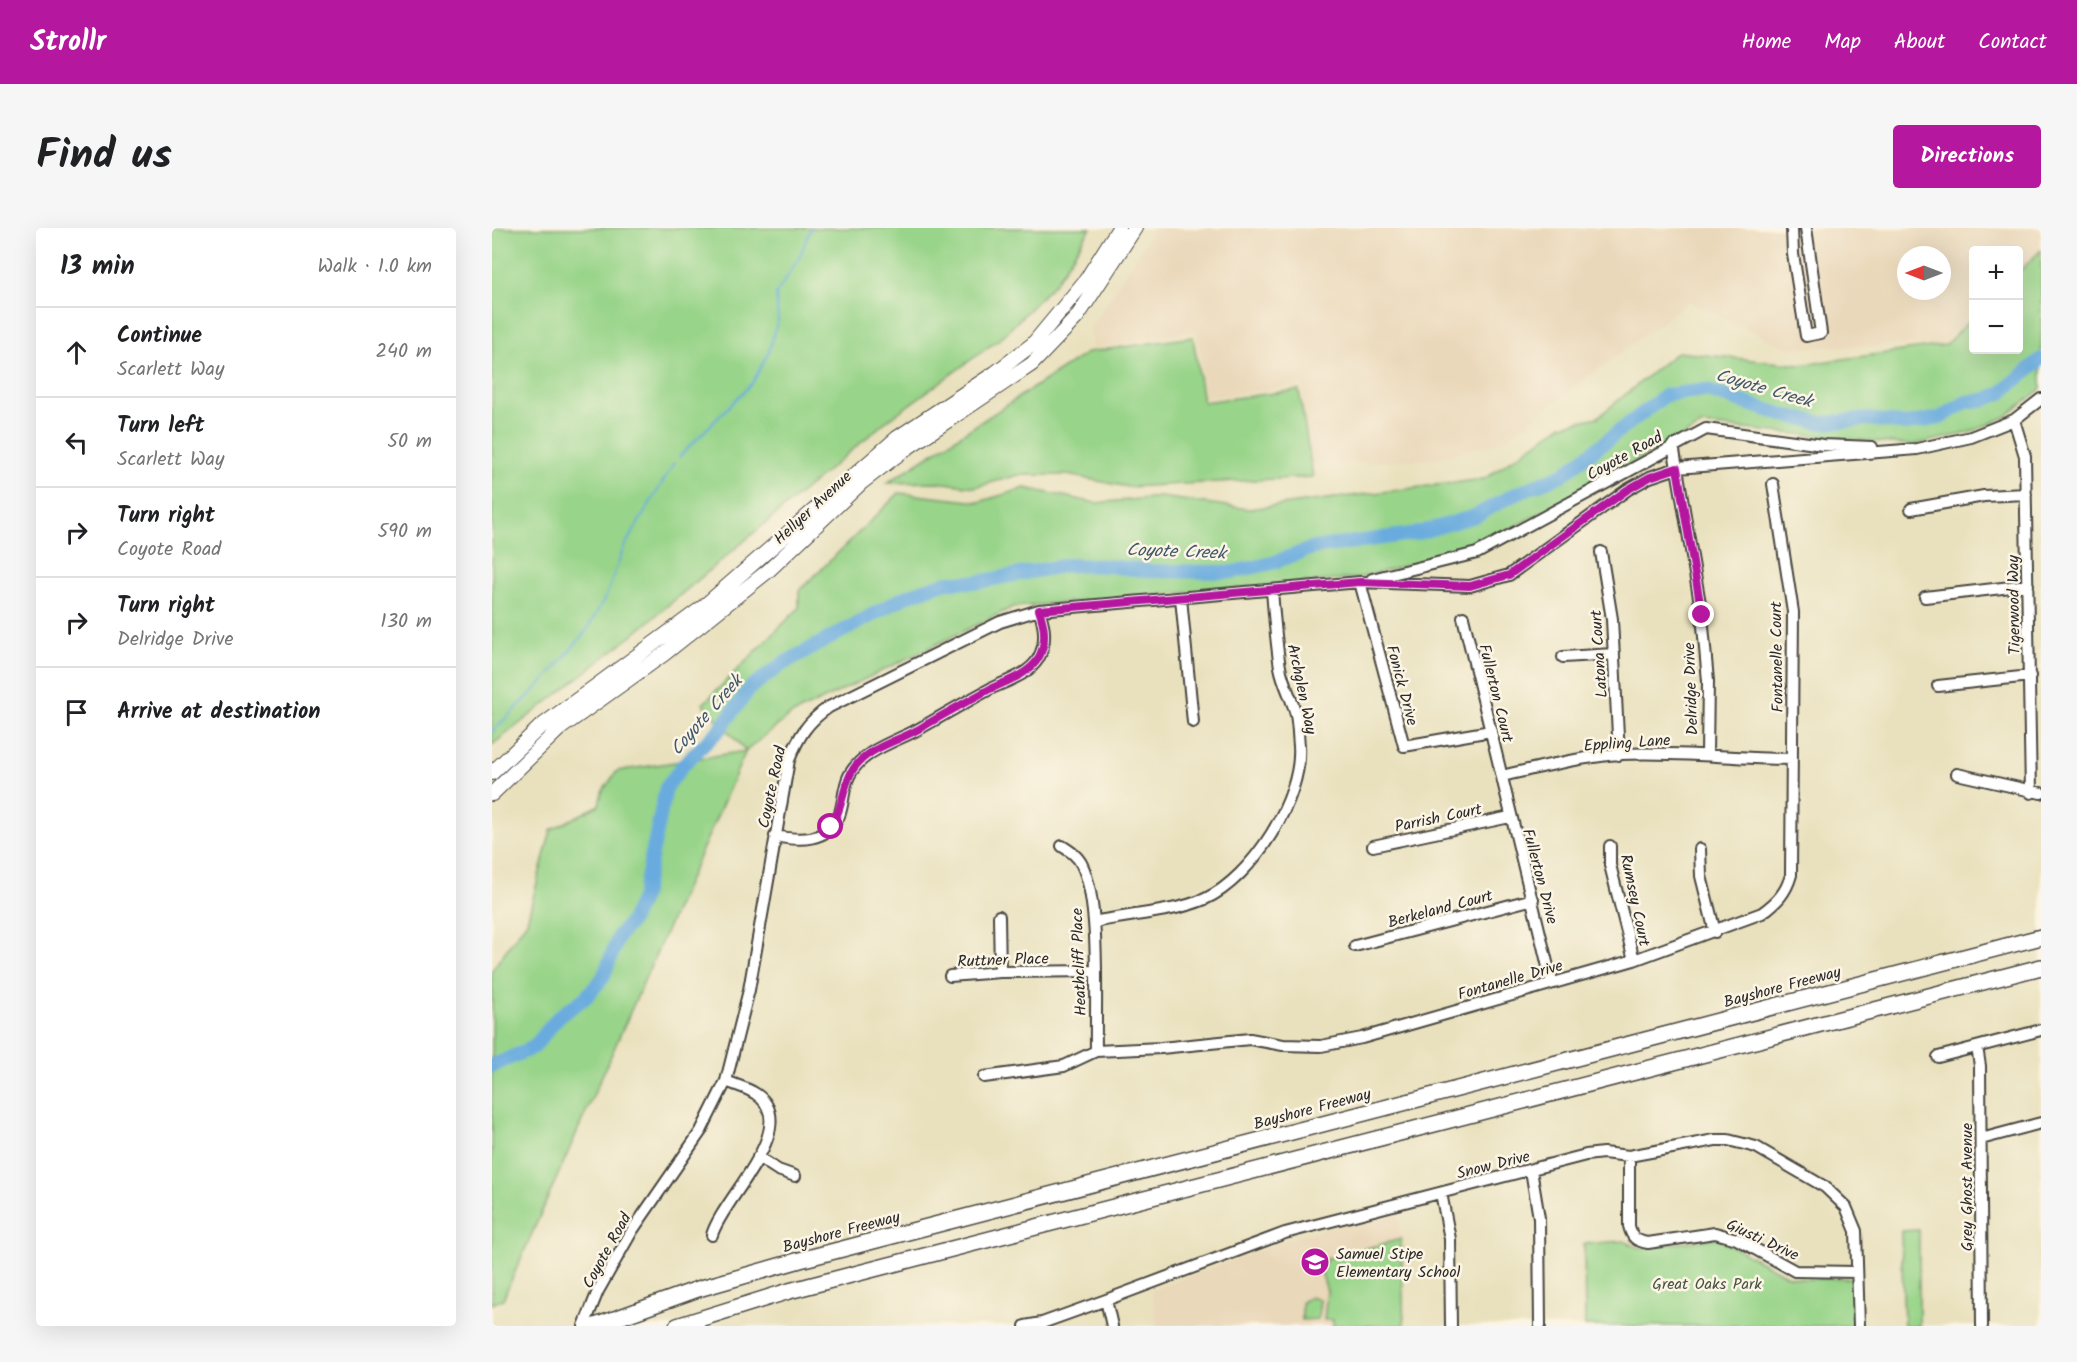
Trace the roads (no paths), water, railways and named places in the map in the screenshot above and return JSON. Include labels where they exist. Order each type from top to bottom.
[{"type":"highway","name":"Bayshore Freeway","points":[[599,1324],[687,1292],[800,1260],[2041,938]]},
{"type":"highway","points":[[677,1326],[789,1291],[2041,967]]},
{"type":"main road","name":"Hellyer Avenue","points":[[492,794],[559,729],[664,654],[768,571],[861,483],[999,379],[1050,326],[1086,280],[1119,228]]},
{"type":"main road","name":"Hellyer Avenue","points":[[492,773],[539,728],[702,608],[897,438],[999,379],[1032,364],[1059,339],[1094,293],[1135,228]]},
{"type":"street","points":[[1792,228],[1793,254],[1806,336],[1821,333],[1806,228]]},
{"type":"street","name":"Coyote Road","points":[[584,1326],[598,1291],[632,1231],[701,1131],[726,1081],[749,990],[789,760],[801,732],[812,718],[829,706],[1000,622],[1039,610],[1360,582],[1470,586],[1509,575],[1627,490],[1650,477],[1677,468],[1917,449],[1971,437],[2014,420],[2041,399]]},
{"type":"street","name":"Tigerwood Way","points":[[2014,420],[2025,456],[2030,676],[2036,793]]},
{"type":"street","name":"Coyote Road","points":[[1360,582],[1477,552],[1706,429],[1823,445],[1917,449]]},
{"type":"street","name":"Delridge Drive","points":[[1673,445],[1702,615],[1708,681],[1707,754]]},
{"type":"street","name":"Fontanelle Court","points":[[1773,484],[1793,612],[1792,759]]},
{"type":"street","points":[[1911,509],[1984,496],[2026,494]]},
{"type":"street","name":"Latona Court","points":[[1601,552],[1612,619],[1619,754]]},
{"type":"street","name":"Fonick Drive","points":[[1360,582],[1404,746],[1491,731]]},
{"type":"street","points":[[1925,597],[2028,585]]},
{"type":"street","name":"Archglen Way","points":[[1094,922],[1189,904],[1224,888],[1241,873],[1256,854],[1288,803],[1297,776],[1299,749],[1296,715],[1280,667],[1272,590]]},
{"type":"street","points":[[1181,598],[1193,722]]},
{"type":"street","points":[[776,836],[806,840],[824,834],[839,815],[848,777],[862,759],[942,714],[1022,674],[1037,660],[1044,644],[1045,628],[1039,610]]},
{"type":"street","name":"Fullerton Court","points":[[1462,616],[1502,776]]},
{"type":"street","points":[[1563,657],[1614,654]]},
{"type":"street","points":[[1938,686],[2030,676]]},
{"type":"street","name":"Eppling Lane","points":[[1502,776],[1557,763],[1619,754],[1707,754],[1792,759]]},
{"type":"street","name":"Fontanelle Drive","points":[[1096,1051],[1161,1048],[1250,1039],[1283,1045],[1321,1046],[1362,1038],[1634,960],[1762,913],[1786,891],[1791,874],[1792,759]]},
{"type":"street","points":[[1957,774],[2036,793]]},
{"type":"street","name":"Fullerton Drive","points":[[1502,776],[1510,817],[1533,899],[1552,982]]},
{"type":"street","name":"Parrish Court","points":[[1373,846],[1510,817]]},
{"type":"street","name":"Heathcliff Place","points":[[1062,846],[1072,852],[1081,863],[1090,891],[1094,922],[1096,1051]]},
{"type":"street","name":"Rumsey Court","points":[[1610,846],[1610,865],[1634,960]]},
{"type":"street","points":[[1700,849],[1701,876],[1715,932]]},
{"type":"street","name":"Berkeland Court","points":[[1355,946],[1533,899]]},
{"type":"street","points":[[999,916],[1000,972]]},
{"type":"street","name":"Ruttner Place","points":[[950,976],[1000,972],[1094,971]]},
{"type":"street","points":[[1938,1057],[2041,1030]]},
{"type":"street","name":"Grey Ghost Avenue","points":[[1977,1047],[1980,1066],[1982,1326]]},
{"type":"street","points":[[984,1077],[1064,1066],[1096,1051]]},
{"type":"street","points":[[712,1235],[716,1221],[769,1138],[771,1116],[766,1104],[756,1094],[726,1081]]},
{"type":"street","points":[[1981,1139],[2041,1123]]},
{"type":"street","name":"Snow Drive","points":[[1025,1326],[1042,1323],[1285,1233],[1586,1155],[1603,1153],[1629,1156],[1715,1140],[1744,1143],[1756,1147],[1839,1198],[1852,1217],[1856,1231],[1859,1326]]},
{"type":"street","name":"Giusti Drive","points":[[1629,1156],[1629,1226],[1632,1236],[1640,1242],[1648,1243],[1714,1233],[1737,1239],[1795,1271],[1857,1272]]},
{"type":"street","points":[[758,1158],[778,1170],[795,1176]]},
{"type":"street","points":[[1531,1170],[1539,1218],[1540,1326]]},
{"type":"street","points":[[1441,1193],[1450,1239],[1450,1326]]},
{"type":"street","points":[[1106,1300],[1112,1326]]},
{"type":"waterway","points":[[679,457],[753,382],[768,353],[778,320],[776,294],[799,258],[811,228]]},
{"type":"waterway","name":"Coyote Creek","points":[[492,1066],[534,1047],[559,1016],[585,998],[603,978],[619,935],[630,923],[643,897],[666,788],[683,765],[719,730],[751,687],[784,663],[907,596],[947,582],[978,582],[1067,565],[1109,566],[1150,571],[1233,572],[1272,563],[1313,548],[1418,533],[1475,516],[1517,493],[1562,475],[1666,395],[1705,390],[1783,415],[1823,423],[1869,419],[1906,424],[1940,418],[1966,402],[1984,400],[2001,393],[2041,359]]},
{"type":"waterway","points":[[492,732],[546,679],[587,630],[607,594],[624,547],[674,463]]},
{"type":"place","name":"Samuel Stipe Elementary School","points":[[1315,1262]]},
{"type":"park label","name":"Great Oaks Park","points":[[1707,1283]]}]
